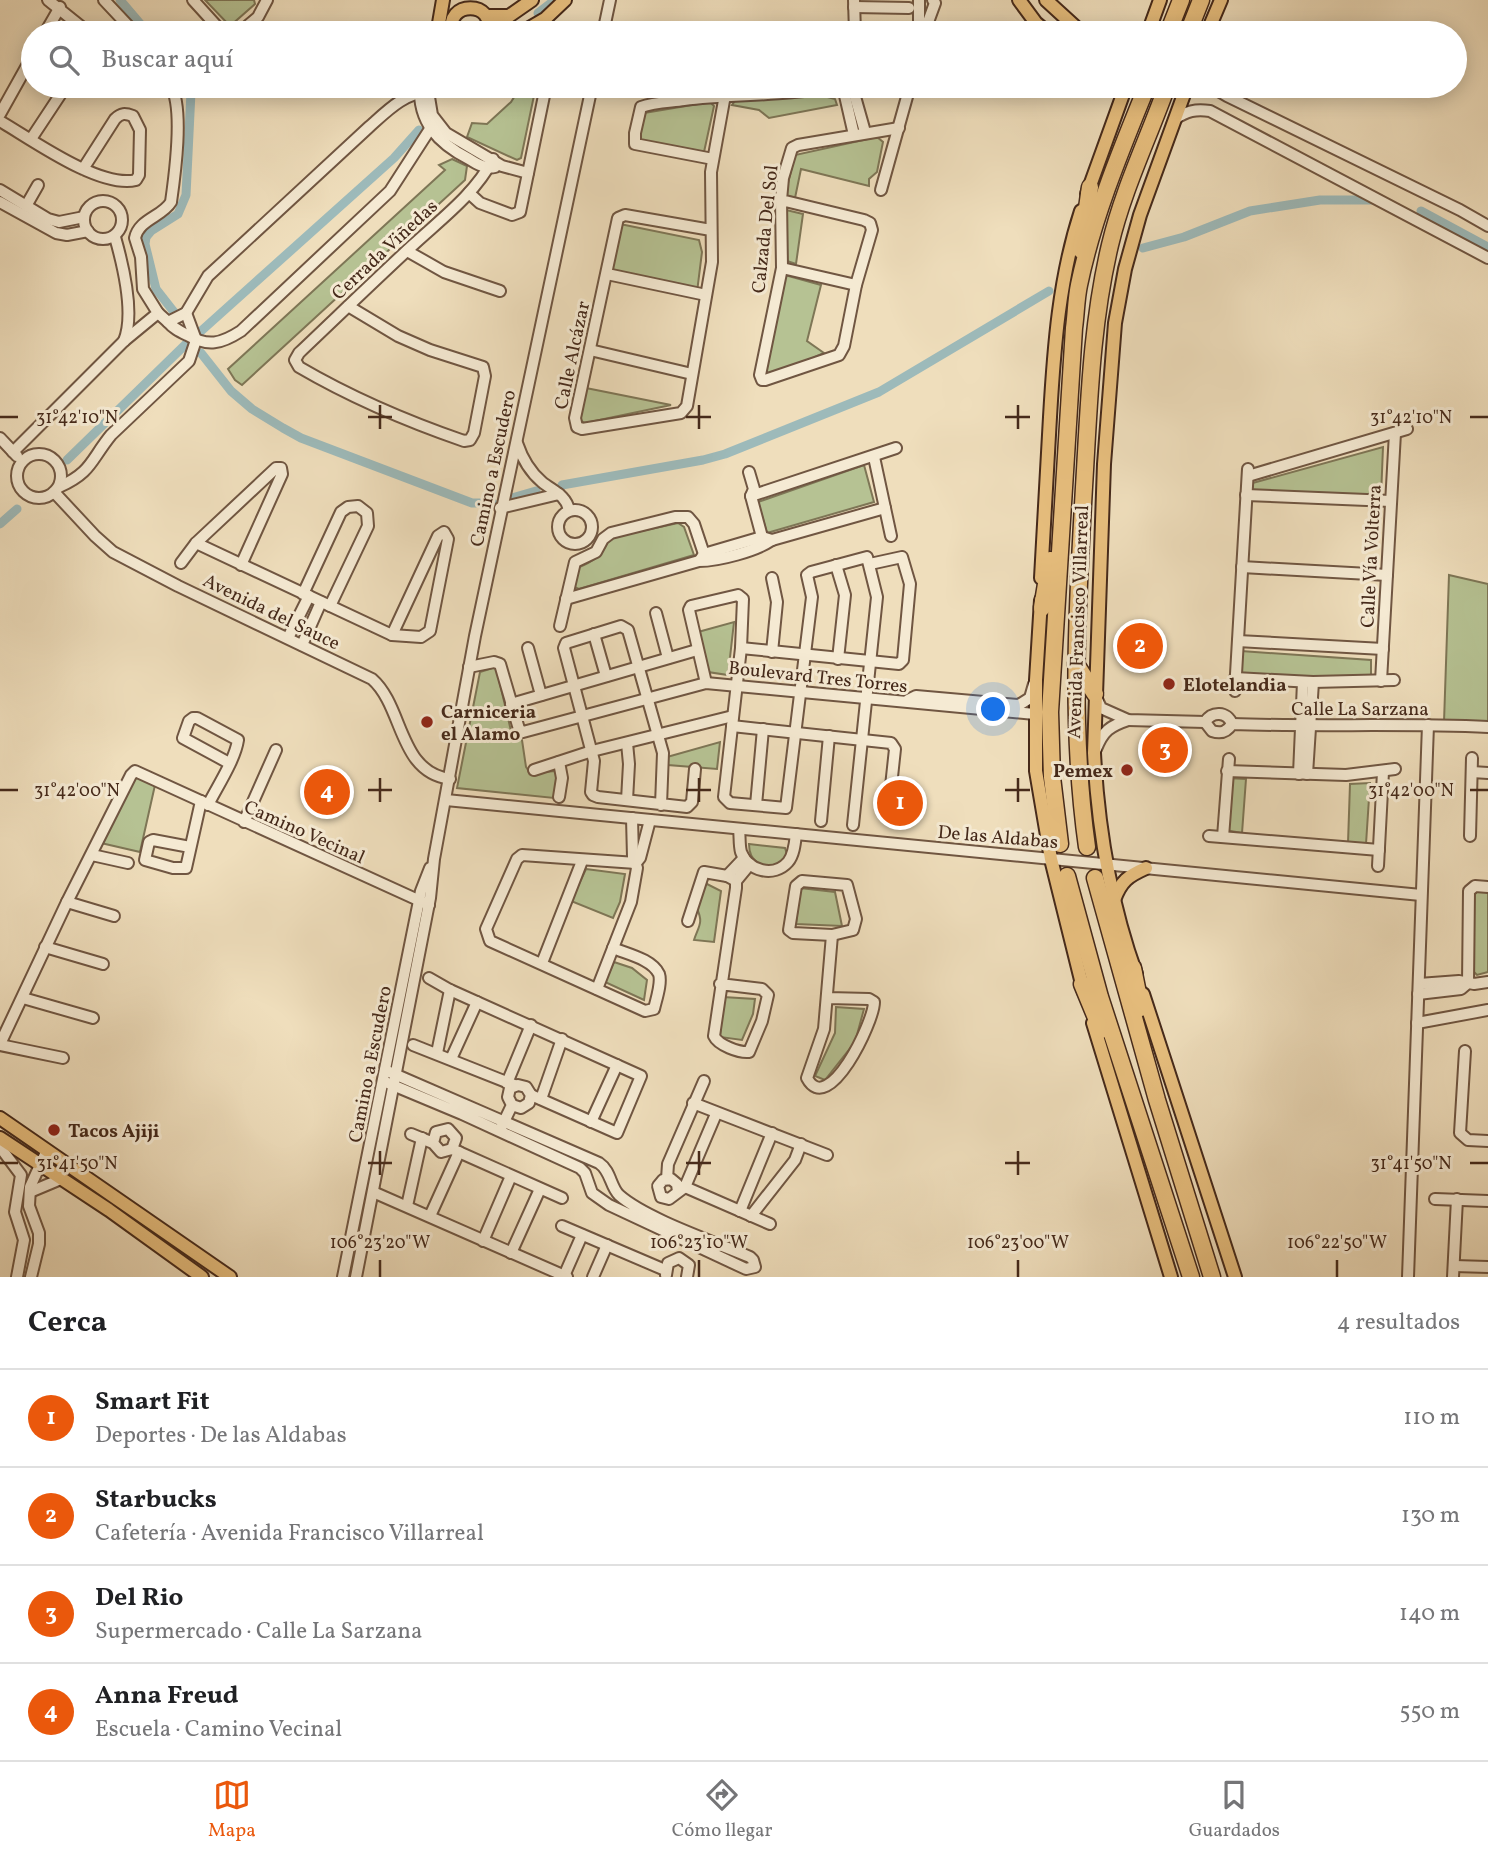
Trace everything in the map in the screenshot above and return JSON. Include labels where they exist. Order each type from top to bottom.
[{"type":"highway","points":[[1173,21],[1181,0]]},
{"type":"highway","points":[[1193,21],[1201,0]]},
{"type":"highway","name":"Avenida Francisco Villarreal","points":[[1060,844],[1052,777],[1050,712],[1069,388],[1079,285],[1121,149],[1142,98]]},
{"type":"highway","name":"Avenida Francisco Villarreal","points":[[1087,847],[1080,788],[1076,664],[1094,332],[1116,220],[1163,98]]},
{"type":"highway","points":[[1153,124],[1169,98]]},
{"type":"highway","points":[[1079,285],[1090,187]]},
{"type":"highway","points":[[1042,608],[1063,485]]},
{"type":"highway","points":[[1076,664],[1095,694]]},
{"type":"highway","points":[[1067,876],[1100,997],[1191,1277]]},
{"type":"highway","points":[[1095,878],[1157,1100],[1212,1275]]},
{"type":"highway","points":[[1133,968],[1157,1100]]},
{"type":"highway","points":[[1082,984],[1136,1105]]},
{"type":"main road","points":[[445,0],[452,21]]},
{"type":"main road","points":[[440,21],[445,0]]},
{"type":"main road","points":[[487,16],[509,16],[532,0]]},
{"type":"main road","points":[[542,21],[565,0]]},
{"type":"main road","points":[[1018,0],[1034,21]]},
{"type":"main road","points":[[1046,0],[1069,21]]},
{"type":"main road","points":[[1152,21],[1160,0]]},
{"type":"main road","points":[[1213,21],[1221,0]]},
{"type":"main road","points":[[455,21],[466,3],[478,8],[489,21]]},
{"type":"main road","name":"Avenida Francisco Villarreal","points":[[1122,98],[1073,238],[1061,294],[1040,589],[1042,608],[1036,680],[1036,771],[1051,859],[1082,984],[1171,1277]]},
{"type":"main road","name":"Avenida Francisco Villarreal","points":[[1183,98],[1140,215],[1125,269],[1115,323],[1104,464],[1094,753],[1097,807],[1114,900],[1133,968],[1162,1047],[1235,1277]]},
{"type":"main road","points":[[1114,900],[1126,877],[1146,868]]},
{"type":"main road","points":[[0,1118],[230,1277]]},
{"type":"main road","points":[[0,1138],[109,1210],[201,1277]]},
{"type":"street","points":[[48,0],[76,21]]},
{"type":"street","points":[[104,0],[124,21]]},
{"type":"street","points":[[193,0],[212,21]]},
{"type":"street","points":[[252,21],[263,11],[267,0]]},
{"type":"street","points":[[606,21],[610,0]]},
{"type":"street","points":[[919,0],[920,21]]},
{"type":"street","points":[[928,21],[935,3],[933,0]]},
{"type":"street","points":[[854,4],[909,8]]},
{"type":"street","points":[[52,21],[60,7]]},
{"type":"street","points":[[0,114],[21,76]]},
{"type":"street","points":[[31,139],[58,98]]},
{"type":"street","points":[[175,98],[178,140],[172,202],[167,209],[141,225],[135,238],[141,257],[143,289],[158,313],[174,329],[212,345],[226,341],[241,331],[390,191],[430,129]]},
{"type":"street","points":[[168,321],[187,313],[208,276],[395,104],[407,98]]},
{"type":"street","points":[[423,98],[421,108],[430,129],[449,143],[494,165],[528,173]]},
{"type":"street","points":[[427,98],[432,115],[449,143]]},
{"type":"street","points":[[469,193],[480,203],[512,215],[521,209],[544,98]]},
{"type":"street","name":"Camino a Escudero","points":[[343,1277],[390,1077],[446,800],[500,508],[589,98]]},
{"type":"street","points":[[703,98],[641,107],[634,142],[638,146],[713,159]]},
{"type":"street","name":"Calle Alcázar","points":[[710,230],[621,216],[617,220],[575,418],[579,428],[681,413],[688,402],[712,262],[710,194],[713,159],[724,98]]},
{"type":"street","points":[[847,98],[859,134]]},
{"type":"street","points":[[881,190],[907,98]]},
{"type":"street","points":[[1234,98],[1488,226]]},
{"type":"street","points":[[1175,119],[1195,109],[1210,111],[1488,258]]},
{"type":"street","points":[[0,121],[83,169],[104,179],[118,181],[136,180],[139,175],[140,130],[133,116],[120,114],[115,119],[83,169]]},
{"type":"street","name":"Calzada Del Sol","points":[[856,285],[844,346],[839,355],[762,380],[760,375],[782,268],[783,178],[793,147],[899,128]]},
{"type":"street","name":"Cerrada Viñedas","points":[[348,306],[398,336],[430,350],[484,367],[485,376],[474,433],[470,440],[464,441],[379,410],[299,367],[295,360],[299,353],[348,306],[469,193],[494,165]]},
{"type":"street","points":[[99,202],[104,179]]},
{"type":"street","points":[[113,204],[118,181]]},
{"type":"street","points":[[26,205],[38,185]]},
{"type":"street","points":[[0,190],[59,222],[84,217]]},
{"type":"street","points":[[781,200],[864,220],[870,223],[872,230],[856,285],[782,268]]},
{"type":"street","points":[[0,202],[56,233],[88,231]]},
{"type":"street","points":[[115,237],[100,239],[88,231],[84,217],[87,210],[99,202],[113,204],[122,216],[122,223],[115,237],[127,287],[128,324],[124,341]]},
{"type":"street","points":[[407,251],[444,272],[500,290]]},
{"type":"street","points":[[607,274],[706,295]]},
{"type":"street","points":[[127,287],[138,298],[151,302]]},
{"type":"street","points":[[13,452],[124,341],[158,313]]},
{"type":"street","points":[[56,490],[61,474],[55,461],[36,454],[23,461],[17,474],[18,482],[26,494],[40,498],[56,490],[77,479],[93,464],[101,447],[111,435],[189,361],[195,340],[187,313]]},
{"type":"street","points":[[590,350],[692,374]]},
{"type":"street","points":[[1235,691],[1248,472],[1407,429]]},
{"type":"street","name":"Calle Vía Volterra","points":[[1381,681],[1395,433]]},
{"type":"street","points":[[0,438],[23,461]]},
{"type":"street","points":[[516,440],[522,458],[530,470],[565,499],[569,510]]},
{"type":"street","points":[[751,496],[896,448]]},
{"type":"street","points":[[874,457],[891,536]]},
{"type":"street","points":[[181,563],[196,543],[276,468],[281,468],[282,474],[241,565]]},
{"type":"street","points":[[749,472],[754,489],[751,496],[767,539]]},
{"type":"street","name":"Avenida del Sauce","points":[[56,490],[94,536],[113,552],[366,675],[378,684],[418,762],[436,777],[450,779]]},
{"type":"street","points":[[500,508],[559,494]]},
{"type":"street","points":[[1247,495],[1391,501]]},
{"type":"street","points":[[295,641],[316,599],[368,526],[367,513],[358,506],[348,507],[341,512],[316,599]]},
{"type":"street","points":[[566,599],[701,557],[885,508]]},
{"type":"street","points":[[584,557],[585,539],[592,524],[586,514],[569,510],[560,518],[557,529],[559,535],[568,543],[585,539],[601,542]]},
{"type":"street","points":[[560,626],[573,565],[596,552],[601,542],[616,531],[681,516],[688,517],[694,524],[701,557]]},
{"type":"street","points":[[196,543],[391,635],[421,638],[430,631],[447,539],[444,532],[438,536],[391,635]]},
{"type":"street","points":[[706,683],[688,615],[690,608],[735,594],[743,599],[741,648],[724,797],[730,803],[784,809],[787,807],[797,733],[812,597],[807,575],[867,557],[877,597],[853,825]]},
{"type":"street","points":[[741,648],[896,665],[902,663],[910,583],[902,557],[870,564]]},
{"type":"street","points":[[836,565],[845,595],[838,659]]},
{"type":"street","points":[[1242,567],[1387,575]]},
{"type":"street","points":[[772,578],[777,602],[772,652]]},
{"type":"street","points":[[656,613],[668,658]]},
{"type":"street","points":[[661,805],[663,753],[628,630],[621,626],[569,641],[564,648],[594,761],[591,792],[595,796],[661,805],[690,806],[695,769]]},
{"type":"street","points":[[594,634],[606,676]]},
{"type":"street","points":[[1238,641],[1383,649]]},
{"type":"street","points":[[528,648],[541,695]]},
{"type":"street","points":[[470,667],[498,662],[511,704],[697,650]]},
{"type":"street","points":[[1236,678],[1308,682],[1394,680]]},
{"type":"street","points":[[988,707],[1024,703],[1030,698],[1036,680]]},
{"type":"street","points":[[1303,774],[1308,682]]},
{"type":"street","name":"Boulevard Tres Torres","points":[[511,704],[519,729],[527,732],[706,683],[908,701],[917,705],[988,707],[1035,715]]},
{"type":"street","name":"Calle La Sarzana","points":[[1095,694],[1101,708],[1128,720],[1205,722]]},
{"type":"street","name":"Calle La Sarzana","points":[[1205,722],[1210,716],[1219,714],[1228,717],[1232,724]]},
{"type":"street","points":[[190,847],[204,803],[229,763],[238,740],[192,718],[183,738],[229,763]]},
{"type":"street","points":[[1094,753],[1105,730],[1128,720]]},
{"type":"street","points":[[534,770],[657,734],[733,721],[763,729],[891,743],[894,745],[888,814]]},
{"type":"street","name":"Calle La Sarzana","points":[[1205,722],[1209,729],[1216,732],[1224,732],[1232,724],[1306,727],[1488,727]]},
{"type":"street","points":[[1408,1277],[1428,725]]},
{"type":"street","points":[[757,806],[763,729]]},
{"type":"street","points":[[821,821],[829,736]]},
{"type":"street","points":[[627,743],[627,800]]},
{"type":"street","points":[[244,822],[276,750]]},
{"type":"street","points":[[1470,836],[1472,758]]},
{"type":"street","points":[[1223,837],[1229,759]]},
{"type":"street","points":[[559,762],[562,778],[559,797]]},
{"type":"street","points":[[1227,771],[1346,775],[1395,769]]},
{"type":"street","name":"Camino Vecinal","points":[[92,855],[135,771],[424,903]]},
{"type":"street","points":[[1378,866],[1383,772]]},
{"type":"street","points":[[1472,772],[1488,773]]},
{"type":"street","name":"De las Aldabas","points":[[446,800],[1421,895]]},
{"type":"street","points":[[632,818],[633,857],[636,863]]},
{"type":"street","points":[[597,989],[631,902],[636,863],[640,858],[650,820]]},
{"type":"street","points":[[739,829],[740,847],[747,861],[762,870],[774,870],[785,864],[796,834]]},
{"type":"street","points":[[1209,836],[1379,850]]},
{"type":"street","points":[[63,1058],[0,1045],[45,947],[92,855],[128,863]]},
{"type":"street","points":[[613,948],[646,962],[658,973],[654,1009],[645,1010],[490,941],[486,929],[519,857],[529,855],[636,863]]},
{"type":"street","points":[[542,963],[582,861]]},
{"type":"street","points":[[720,984],[762,989],[768,995],[751,1051],[743,1053],[719,1042],[714,1035],[731,879],[747,861]]},
{"type":"street","points":[[785,864],[802,882],[847,885],[856,919],[855,929],[832,935],[793,933],[789,930],[802,882]]},
{"type":"street","points":[[688,921],[703,873],[706,871],[731,879]]},
{"type":"street","points":[[1468,983],[1469,891],[1475,886],[1488,887]]},
{"type":"street","points":[[67,902],[114,916]]},
{"type":"street","points":[[828,998],[869,999],[874,1002],[874,1007],[859,1044],[836,1079],[828,1087],[821,1089],[810,1084],[807,1078],[824,1029],[832,935]]},
{"type":"street","points":[[45,947],[103,964]]},
{"type":"street","points":[[413,1045],[510,1084],[526,1087],[536,1097],[614,1133],[619,1130],[641,1079],[639,1074],[450,990],[429,978]]},
{"type":"street","points":[[1418,989],[1459,981],[1488,982]]},
{"type":"street","points":[[436,1054],[450,990]]},
{"type":"street","points":[[23,998],[93,1018]]},
{"type":"street","points":[[451,1059],[477,1002]]},
{"type":"street","points":[[1417,1023],[1488,1010]]},
{"type":"street","points":[[514,1106],[508,1097],[510,1084],[531,1025]]},
{"type":"street","points":[[514,1106],[529,1103],[536,1097],[562,1039]]},
{"type":"street","points":[[1465,1051],[1460,1133],[1468,1140],[1488,1141]]},
{"type":"street","points":[[591,1122],[617,1065]]},
{"type":"street","points":[[390,1077],[458,1109],[593,1161],[607,1169],[617,1193],[655,1220],[691,1242],[752,1272],[753,1260],[750,1258],[655,1220],[609,1205],[592,1194],[585,1173],[505,1128]]},
{"type":"street","name":"Camino a Escudero","points":[[356,1277],[373,1192],[390,1077]]},
{"type":"street","points":[[667,1179],[668,1164],[692,1103],[704,1081]]},
{"type":"street","points":[[692,1103],[827,1155]]},
{"type":"street","points":[[505,1128],[514,1106]]},
{"type":"street","points":[[448,1131],[458,1109]]},
{"type":"street","points":[[655,1220],[673,1193],[716,1114]]},
{"type":"street","points":[[422,1138],[436,1132],[448,1131],[456,1138],[456,1151],[430,1216]]},
{"type":"street","points":[[740,1211],[772,1133]]},
{"type":"street","points":[[407,1206],[422,1138]]},
{"type":"street","points":[[422,1138],[441,1152],[456,1151],[562,1198]]},
{"type":"street","points":[[751,1216],[795,1160],[801,1144]]},
{"type":"street","points":[[0,1147],[30,1190]]},
{"type":"street","points":[[31,1277],[39,1233],[29,1206],[30,1190],[47,1150]]},
{"type":"street","points":[[585,1173],[593,1161]]},
{"type":"street","points":[[17,1277],[24,1240],[15,1213],[21,1175]]},
{"type":"street","points":[[483,1241],[512,1176]]},
{"type":"street","points":[[30,1190],[61,1179]]},
{"type":"street","points":[[673,1193],[677,1184],[667,1179],[660,1182],[673,1193],[740,1211],[770,1224]]},
{"type":"street","points":[[512,1253],[540,1189]]},
{"type":"street","points":[[373,1192],[565,1277],[582,1234]]},
{"type":"street","points":[[609,1205],[617,1193]]},
{"type":"street","points":[[1435,1199],[1488,1201]]},
{"type":"street","points":[[1457,1199],[1454,1272],[1488,1267]]},
{"type":"street","points":[[562,1226],[663,1273],[668,1263],[683,1260]]},
{"type":"street","points":[[683,1260],[691,1242]]},
{"type":"street","points":[[593,1277],[607,1245]]},
{"type":"street","points":[[683,1260],[690,1269],[687,1277]]},
{"type":"street","points":[[20,1261],[34,1264]]},
{"type":"green space","points":[[205,0],[254,0],[255,4],[236,21],[225,21]]},
{"type":"green space","points":[[514,98],[534,98],[521,158],[517,160],[467,137],[472,123],[487,124]]},
{"type":"green space","points":[[757,98],[831,98],[835,99],[837,105],[769,118],[759,110],[732,105],[735,101]]},
{"type":"green space","points":[[710,102],[714,106],[704,152],[638,141],[644,113]]},
{"type":"green space","points":[[877,137],[883,142],[877,172],[869,179],[869,186],[801,169],[795,198],[785,195],[795,155]]},
{"type":"green space","points":[[452,159],[467,166],[465,180],[242,385],[235,380],[228,369],[445,170],[439,165]]},
{"type":"green space","points":[[782,209],[803,214],[796,264],[784,260]]},
{"type":"green space","points":[[620,224],[699,240],[702,252],[697,292],[610,273]]},
{"type":"green space","points":[[785,275],[821,285],[807,341],[824,353],[772,376],[765,370]]},
{"type":"green space","points":[[586,388],[671,405],[585,423],[578,419]]},
{"type":"green space","points":[[1383,447],[1381,497],[1249,491],[1249,484]]},
{"type":"green space","points":[[864,465],[874,502],[767,533],[758,502]]},
{"type":"green space","points":[[678,523],[684,527],[694,555],[579,589],[572,586],[577,568],[597,557],[609,538]]},
{"type":"green space","points":[[1449,575],[1488,584],[1488,723],[1444,722]]},
{"type":"green space","points":[[734,622],[728,675],[708,672],[698,632]]},
{"type":"green space","points":[[1241,651],[1371,660],[1371,676],[1303,679],[1238,675]]},
{"type":"green space","points":[[496,667],[511,731],[522,740],[526,767],[530,773],[556,771],[558,777],[554,798],[457,788],[480,672]]},
{"type":"green space","points":[[720,742],[717,769],[668,765],[667,757]]},
{"type":"green space","points":[[134,774],[155,785],[140,852],[101,843]]},
{"type":"green space","points":[[1227,778],[1246,779],[1242,833],[1225,830]]},
{"type":"green space","points":[[1370,783],[1366,844],[1348,843],[1350,784]]},
{"type":"green space","points":[[749,844],[785,848],[787,854],[781,863],[763,865],[752,856]]},
{"type":"green space","points":[[586,869],[625,874],[620,902],[613,918],[571,901]]},
{"type":"green space","points":[[705,883],[721,891],[714,942],[694,940],[700,922],[697,909]]},
{"type":"green space","points":[[800,888],[835,892],[842,926],[796,924]]},
{"type":"green space","points":[[1488,891],[1488,972],[1477,975],[1473,971],[1474,893]]},
{"type":"green space","points":[[614,962],[632,968],[647,980],[644,1000],[605,982]]},
{"type":"green space","points":[[723,997],[755,999],[753,1014],[742,1040],[720,1037]]},
{"type":"green space","points":[[836,1007],[864,1009],[855,1042],[825,1080],[815,1076],[835,1033]]},
{"type":"waterway","points":[[120,0],[138,21]]},
{"type":"waterway","points":[[538,13],[555,0]]},
{"type":"waterway","points":[[174,312],[156,289],[145,244],[151,231],[178,214],[186,195],[191,98]]},
{"type":"waterway","points":[[200,332],[394,158],[419,130]]},
{"type":"waterway","points":[[1143,248],[1184,237],[1250,211],[1320,200],[1376,200]]},
{"type":"waterway","points":[[1421,211],[1488,247]]},
{"type":"waterway","points":[[562,485],[725,454],[879,392],[1049,291]]},
{"type":"waterway","points":[[67,460],[186,344]]},
{"type":"waterway","points":[[201,353],[231,391],[252,409],[301,438],[472,503],[493,503]]},
{"type":"waterway","points":[[509,499],[536,491]]},
{"type":"waterway","points":[[0,524],[17,509]]},
{"type":"place","name":"Starbucks","points":[[1140,646]]},
{"type":"place","name":"Elotelandia","points":[[1169,684]]},
{"type":"place","name":"Carniceria el Alamo","points":[[427,722]]},
{"type":"place","name":"Del Rio","points":[[1165,750]]},
{"type":"place","name":"Pemex","points":[[1127,770]]},
{"type":"place","name":"Anna Freud","points":[[327,792]]},
{"type":"place","name":"Smart Fit","points":[[900,803]]},
{"type":"place","name":"Tacos Ajiji","points":[[54,1130]]}]
